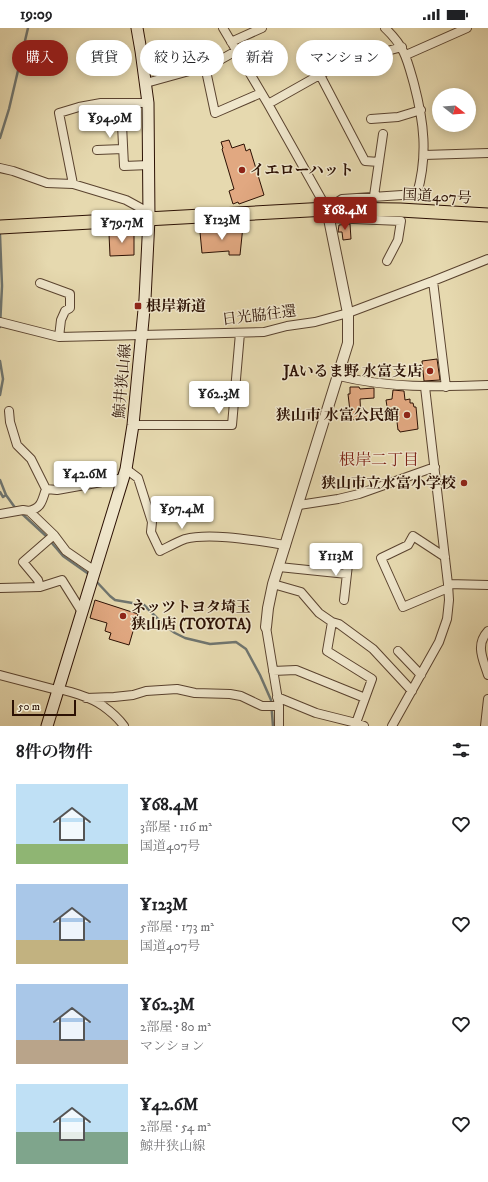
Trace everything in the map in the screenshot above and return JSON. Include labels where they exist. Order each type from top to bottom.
[{"type":"highway","name":"国道407号","points":[[2,227],[148,216],[328,213],[400,210],[488,214]]},
{"type":"main road","name":"鯨井狭山線","points":[[47,726],[125,473],[133,425],[147,277],[149,165],[148,103],[137,28]]},
{"type":"street","points":[[222,28],[231,42],[262,28]]},
{"type":"street","points":[[328,213],[342,199],[417,194],[422,176],[424,155],[421,110],[406,55],[395,38],[385,28]]},
{"type":"street","points":[[406,55],[452,31],[467,28]]},
{"type":"street","points":[[393,49],[402,47]]},
{"type":"street","points":[[146,83],[170,76]]},
{"type":"street","points":[[207,76],[215,113],[261,93]]},
{"type":"street","points":[[251,76],[328,213],[348,312],[348,343],[299,505],[273,584],[268,608],[266,627],[277,697],[274,706],[279,726]]},
{"type":"street","points":[[268,104],[318,76]]},
{"type":"street","points":[[321,76],[365,161],[379,162]]},
{"type":"street","points":[[73,184],[59,113],[78,107],[101,104],[148,103]]},
{"type":"street","points":[[120,104],[124,166],[149,165]]},
{"type":"street","points":[[371,119],[398,117],[421,110]]},
{"type":"street","points":[[374,196],[383,134]]},
{"type":"street","points":[[98,150],[123,149]]},
{"type":"street","points":[[424,155],[488,153]]},
{"type":"street","points":[[0,168],[47,183],[73,184],[126,200],[148,216]]},
{"type":"street","points":[[328,213],[401,221],[398,240],[388,261]]},
{"type":"street","name":"日光脇往還","points":[[2,322],[59,337],[264,332],[287,326],[315,322],[348,312],[488,259]]},
{"type":"street","points":[[433,281],[446,387]]},
{"type":"street","points":[[40,283],[70,294],[70,308],[65,311],[61,320],[59,337]]},
{"type":"street","points":[[133,425],[232,425],[240,333]]},
{"type":"street","points":[[339,376],[361,382],[425,388],[488,385]]},
{"type":"street","points":[[392,726],[439,642],[444,629],[448,610],[448,586],[445,557],[425,388]]},
{"type":"street","points":[[0,514],[36,509],[41,503],[46,489],[31,459],[17,445],[10,422],[9,411]]},
{"type":"street","points":[[299,505],[359,494],[435,467]]},
{"type":"street","points":[[46,489],[57,490],[125,473],[138,478],[152,522],[151,532],[160,551],[184,540],[199,536],[251,540],[286,545]]},
{"type":"street","points":[[26,510],[66,551],[94,575]]},
{"type":"street","points":[[40,587],[38,580],[23,562],[53,536]]},
{"type":"street","points":[[445,557],[413,536],[408,545],[381,558],[403,607],[448,586],[488,585]]},
{"type":"street","points":[[344,600],[349,556]]},
{"type":"street","points":[[279,567],[347,574]]},
{"type":"street","points":[[0,588],[40,587],[62,580],[82,612]]},
{"type":"street","points":[[273,584],[301,592],[319,613],[332,622],[339,624],[373,649],[412,691]]},
{"type":"street","points":[[332,622],[327,651],[372,679],[356,723]]},
{"type":"street","points":[[488,631],[482,637],[481,654],[488,675]]},
{"type":"street","points":[[398,651],[421,675]]},
{"type":"street","points":[[273,671],[296,670],[365,698]]},
{"type":"street","points":[[0,675],[58,689],[86,698],[104,706],[124,726]]},
{"type":"street","points":[[86,698],[114,697],[146,691],[177,689],[195,693],[230,694],[241,696],[256,704],[274,706]]},
{"type":"street","points":[[277,697],[316,713],[364,726]]},
{"type":"street","points":[[485,726],[488,699]]},
{"type":"building","name":"イエローハット","points":[[229,140],[232,148],[244,144],[246,151],[250,149],[264,195],[239,204],[238,202],[233,204],[229,191],[234,189],[221,142]]},
{"type":"building","points":[[350,224],[351,239],[343,240],[342,232],[338,232],[339,225]]},
{"type":"building","points":[[235,226],[243,226],[240,255],[229,255],[229,251],[202,253],[200,232],[235,229]]},
{"type":"building","points":[[134,233],[134,255],[110,256],[109,234]]},
{"type":"building","points":[[437,359],[440,380],[424,381],[422,361]]},
{"type":"building","points":[[350,387],[359,387],[360,389],[374,388],[374,398],[360,399],[361,419],[351,420],[348,394],[350,394]]},
{"type":"building","points":[[393,390],[404,391],[405,400],[410,399],[410,403],[413,403],[414,407],[416,407],[418,429],[400,432],[398,430],[396,414],[394,414],[394,412],[388,413],[386,400],[392,399]]},
{"type":"building","points":[[95,600],[138,614],[129,645],[109,639],[111,633],[105,631],[107,623],[90,618]]},
{"type":"waterway","points":[[0,138],[9,109],[28,28]]},
{"type":"waterway","points":[[0,235],[2,286],[0,327]]},
{"type":"waterway","points":[[0,361],[3,379],[0,395]]},
{"type":"waterway","points":[[0,480],[6,495],[16,509]]},
{"type":"waterway","points":[[0,492],[3,497],[6,495]]},
{"type":"waterway","points":[[20,512],[45,535],[63,556],[90,575]]},
{"type":"waterway","points":[[95,580],[115,600],[144,605],[165,626],[185,638],[210,644],[236,642],[246,649],[271,700],[273,726]]},
{"type":"place","name":"イエローハット","points":[[242,170]]},
{"type":"place","name":"根岸新道","points":[[138,306]]},
{"type":"place","name":"JAいるま野 水富支店","points":[[430,371]]},
{"type":"place","name":"狭山市 水富公民館","points":[[407,415]]},
{"type":"place","name":"狭山市立水富小学校","points":[[464,483]]},
{"type":"place","name":"ネッツトヨタ埼玉 狭山店 (TOYOTA)","points":[[123,616]]},
{"type":"district","name":"根岸二丁目","points":[[379,459]]}]
